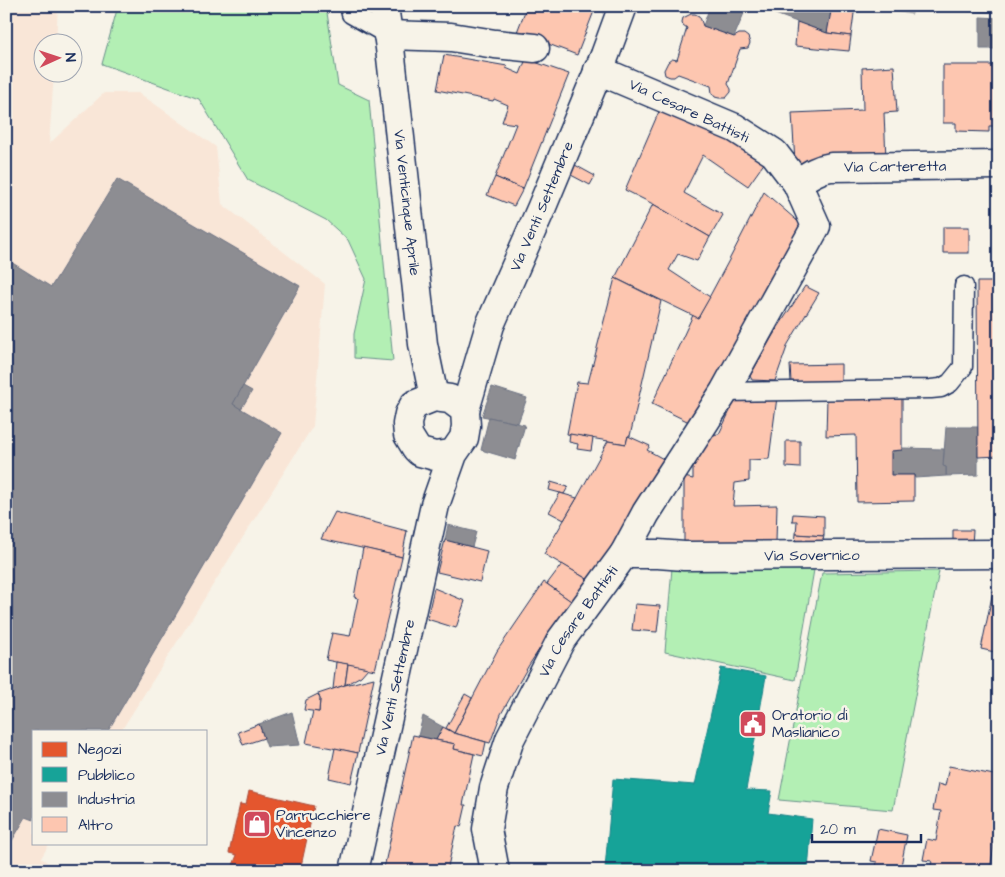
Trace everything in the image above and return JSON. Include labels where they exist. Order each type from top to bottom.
[{"type":"street","name":"Via Venticinque Aprile","points":[[384,6],[423,344],[434,397]]},
{"type":"street","name":"Via Venti Settembre","points":[[465,410],[490,325],[541,209],[623,6]]},
{"type":"street","points":[[388,35],[451,37],[534,48]]},
{"type":"street","name":"Via Cesare Battisti","points":[[495,871],[488,829],[494,788],[510,740],[561,640],[624,554],[646,513],[724,392],[816,226],[797,183],[774,153],[735,128],[598,70]]},
{"type":"street","name":"Via Carteretta","points":[[797,183],[822,168],[831,167],[999,165]]},
{"type":"street","points":[[434,397],[450,398],[465,410],[466,426],[464,438],[453,454],[434,456],[420,452],[408,435],[407,424],[409,414],[414,406],[434,397]]},
{"type":"street","name":"Via Venti Settembre","points":[[420,452],[435,505]]},
{"type":"street","name":"Via Venti Settembre","points":[[354,871],[435,505],[453,454]]},
{"type":"street","name":"Via Sovernico","points":[[624,554],[684,556],[999,554]]},
{"type":"lane","points":[[349,6],[351,14],[388,35]]},
{"type":"lane","points":[[724,392],[931,390],[942,388],[950,383],[964,367],[964,286]]},
{"type":"shaded area","points":[[6,6],[58,6],[57,32],[32,32],[32,82],[53,82],[49,144],[104,93],[139,93],[216,147],[222,204],[325,284],[313,426],[122,730],[32,730],[32,844],[49,844],[41,858],[60,871],[6,871]]},
{"type":"green space","points":[[118,6],[326,6],[338,85],[369,100],[393,361],[354,358],[354,334],[366,279],[348,240],[326,220],[248,180],[199,99],[102,64]]},
{"type":"green space","points":[[672,568],[814,570],[795,680],[665,652]]},
{"type":"green space","points":[[939,571],[893,810],[779,800],[822,573]]},
{"type":"building: Negozi","points":[[249,791],[314,806],[300,871],[242,871],[232,868],[237,855],[229,853],[240,804],[246,805]]},
{"type":"building: Pubblico","points":[[721,668],[766,676],[746,790],[772,791],[768,813],[812,819],[808,871],[628,871],[605,868],[613,779],[695,785]]},
{"type":"building: Industria","points":[[710,6],[747,6],[734,37],[703,26]]},
{"type":"building: Industria","points":[[759,6],[832,6],[827,33],[759,8]]},
{"type":"building: Industria","points":[[883,6],[913,6],[912,14],[883,9]]},
{"type":"building: Industria","points":[[980,17],[999,18],[999,49],[980,49]]},
{"type":"building: Industria","points":[[117,179],[300,286],[233,404],[282,433],[109,730],[32,730],[32,819],[26,817],[6,851],[6,259],[51,287]]},
{"type":"building: Industria","points":[[243,386],[252,391],[241,409],[233,404]]},
{"type":"building: Industria","points":[[492,387],[527,398],[518,423],[482,416]]},
{"type":"building: Industria","points":[[489,417],[525,425],[515,460],[481,450]]},
{"type":"building: Industria","points":[[946,427],[978,427],[978,475],[946,476],[946,467],[943,466]]},
{"type":"building: Industria","points":[[902,448],[944,449],[943,466],[946,467],[946,476],[915,478],[914,475],[891,475],[891,451],[902,450]]},
{"type":"building: Industria","points":[[448,525],[476,532],[472,547],[445,540]]},
{"type":"building: Industria","points":[[292,712],[300,745],[267,747],[259,724]]},
{"type":"building: Industria","points":[[423,716],[443,727],[436,740],[418,736]]},
{"type":"building: Altro","points":[[527,6],[596,6],[577,55],[517,32]]},
{"type":"building: Altro","points":[[832,6],[855,6],[851,36],[827,33]]},
{"type":"building: Altro","points":[[969,6],[999,6],[999,12],[968,11]]},
{"type":"building: Altro","points":[[691,14],[699,16],[703,26],[734,37],[744,34],[748,37],[750,43],[748,48],[740,49],[728,84],[731,92],[726,98],[715,97],[711,86],[678,74],[674,77],[665,75],[664,70],[668,62],[672,59],[677,60],[687,28],[683,25],[683,18]]},
{"type":"building: Altro","points":[[797,22],[827,33],[851,36],[849,51],[795,46]]},
{"type":"building: Altro","points":[[444,55],[507,66],[506,68],[520,74],[526,59],[569,74],[523,189],[495,177],[516,124],[502,122],[508,105],[494,99],[493,101],[437,90]]},
{"type":"building: Altro","points":[[943,65],[999,65],[999,126],[989,126],[989,132],[956,131],[956,123],[943,123]]},
{"type":"building: Altro","points":[[894,66],[897,112],[884,113],[886,159],[795,163],[792,113],[863,110],[862,68]]},
{"type":"building: Altro","points":[[660,109],[712,131],[765,162],[748,186],[703,155],[684,193],[723,215],[710,237],[625,190]]},
{"type":"building: Altro","points":[[575,165],[595,176],[590,185],[571,175]]},
{"type":"building: Altro","points":[[495,177],[523,189],[514,206],[487,195]]},
{"type":"building: Altro","points":[[764,192],[802,225],[774,282],[689,422],[652,404],[693,315],[698,318]]},
{"type":"building: Altro","points":[[653,204],[710,237],[697,261],[678,254],[669,270],[710,297],[698,318],[615,278]]},
{"type":"building: Altro","points":[[943,227],[969,227],[969,253],[943,253]]},
{"type":"building: Altro","points":[[615,278],[661,301],[630,436],[628,436],[626,444],[567,434],[577,382],[588,383]]},
{"type":"building: Altro","points":[[977,282],[999,282],[999,456],[978,457]]},
{"type":"building: Altro","points":[[805,286],[819,293],[788,344],[775,381],[752,380],[750,376],[773,335]]},
{"type":"building: Altro","points":[[841,364],[841,381],[791,382],[790,365]]},
{"type":"building: Altro","points":[[737,396],[777,397],[769,459],[749,460],[749,481],[735,483],[733,506],[777,505],[776,542],[684,546],[684,477],[693,479],[693,463],[707,435],[719,434]]},
{"type":"building: Altro","points":[[827,397],[902,397],[902,450],[891,451],[891,475],[914,475],[914,501],[857,502],[856,435],[826,436]]},
{"type":"building: Altro","points":[[570,434],[593,438],[591,451],[577,449],[578,444],[569,442]]},
{"type":"building: Altro","points":[[628,436],[650,446],[647,450],[667,461],[622,533],[589,580],[544,554],[608,441],[626,444]]},
{"type":"building: Altro","points":[[786,441],[800,441],[800,468],[786,467]]},
{"type":"building: Altro","points":[[551,482],[568,487],[564,494],[549,490]]},
{"type":"building: Altro","points":[[560,493],[577,498],[564,520],[549,512]]},
{"type":"building: Altro","points":[[335,512],[407,531],[402,557],[321,539]]},
{"type":"building: Altro","points":[[793,514],[824,516],[824,536],[796,534],[797,521],[792,521]]},
{"type":"building: Altro","points":[[953,530],[973,530],[972,545],[953,545]]},
{"type":"building: Altro","points":[[796,534],[824,536],[822,545],[795,543]]},
{"type":"building: Altro","points":[[445,540],[487,551],[480,582],[437,572]]},
{"type":"building: Altro","points":[[363,548],[402,557],[375,670],[326,660],[332,633],[350,636],[358,598],[354,597]]},
{"type":"building: Altro","points":[[562,564],[587,579],[572,602],[547,584]]},
{"type":"building: Altro","points":[[544,582],[571,601],[529,665],[501,714],[490,743],[454,733],[497,651]]},
{"type":"building: Altro","points":[[434,588],[465,601],[456,628],[427,619]]},
{"type":"building: Altro","points":[[993,591],[999,592],[999,653],[981,649]]},
{"type":"building: Altro","points":[[635,604],[660,606],[657,632],[632,630]]},
{"type":"building: Altro","points":[[336,662],[348,664],[345,685],[333,689]]},
{"type":"building: Altro","points":[[348,664],[368,668],[361,676],[345,685]]},
{"type":"building: Altro","points":[[374,678],[358,753],[306,743],[313,711],[319,712],[320,699],[318,694]]},
{"type":"building: Altro","points":[[318,694],[320,699],[319,712],[304,710],[306,700]]},
{"type":"building: Altro","points":[[465,694],[472,698],[454,733],[446,728]]},
{"type":"building: Altro","points":[[259,724],[264,738],[243,745],[238,732]]},
{"type":"building: Altro","points":[[443,727],[454,733],[486,742],[483,756],[454,749],[455,744],[436,740]]},
{"type":"building: Altro","points":[[413,735],[455,744],[454,749],[474,754],[463,805],[466,805],[461,827],[457,826],[447,871],[400,871],[384,868]]},
{"type":"building: Altro","points":[[335,748],[358,753],[351,783],[329,778]]},
{"type":"building: Altro","points":[[949,766],[999,776],[999,814],[990,870],[930,871],[932,861],[923,860],[927,839],[936,841],[941,811],[933,810],[938,784],[945,786]]},
{"type":"building: Altro","points":[[999,814],[999,847],[993,846]]},
{"type":"building: Altro","points":[[878,829],[907,835],[900,871],[875,871],[877,862],[871,861]]},
{"type":"place","name":"Oratorio di Maslianico","points":[[753,724]]},
{"type":"place","name":"Parrucchiere Vincenzo","points":[[257,824]]}]
